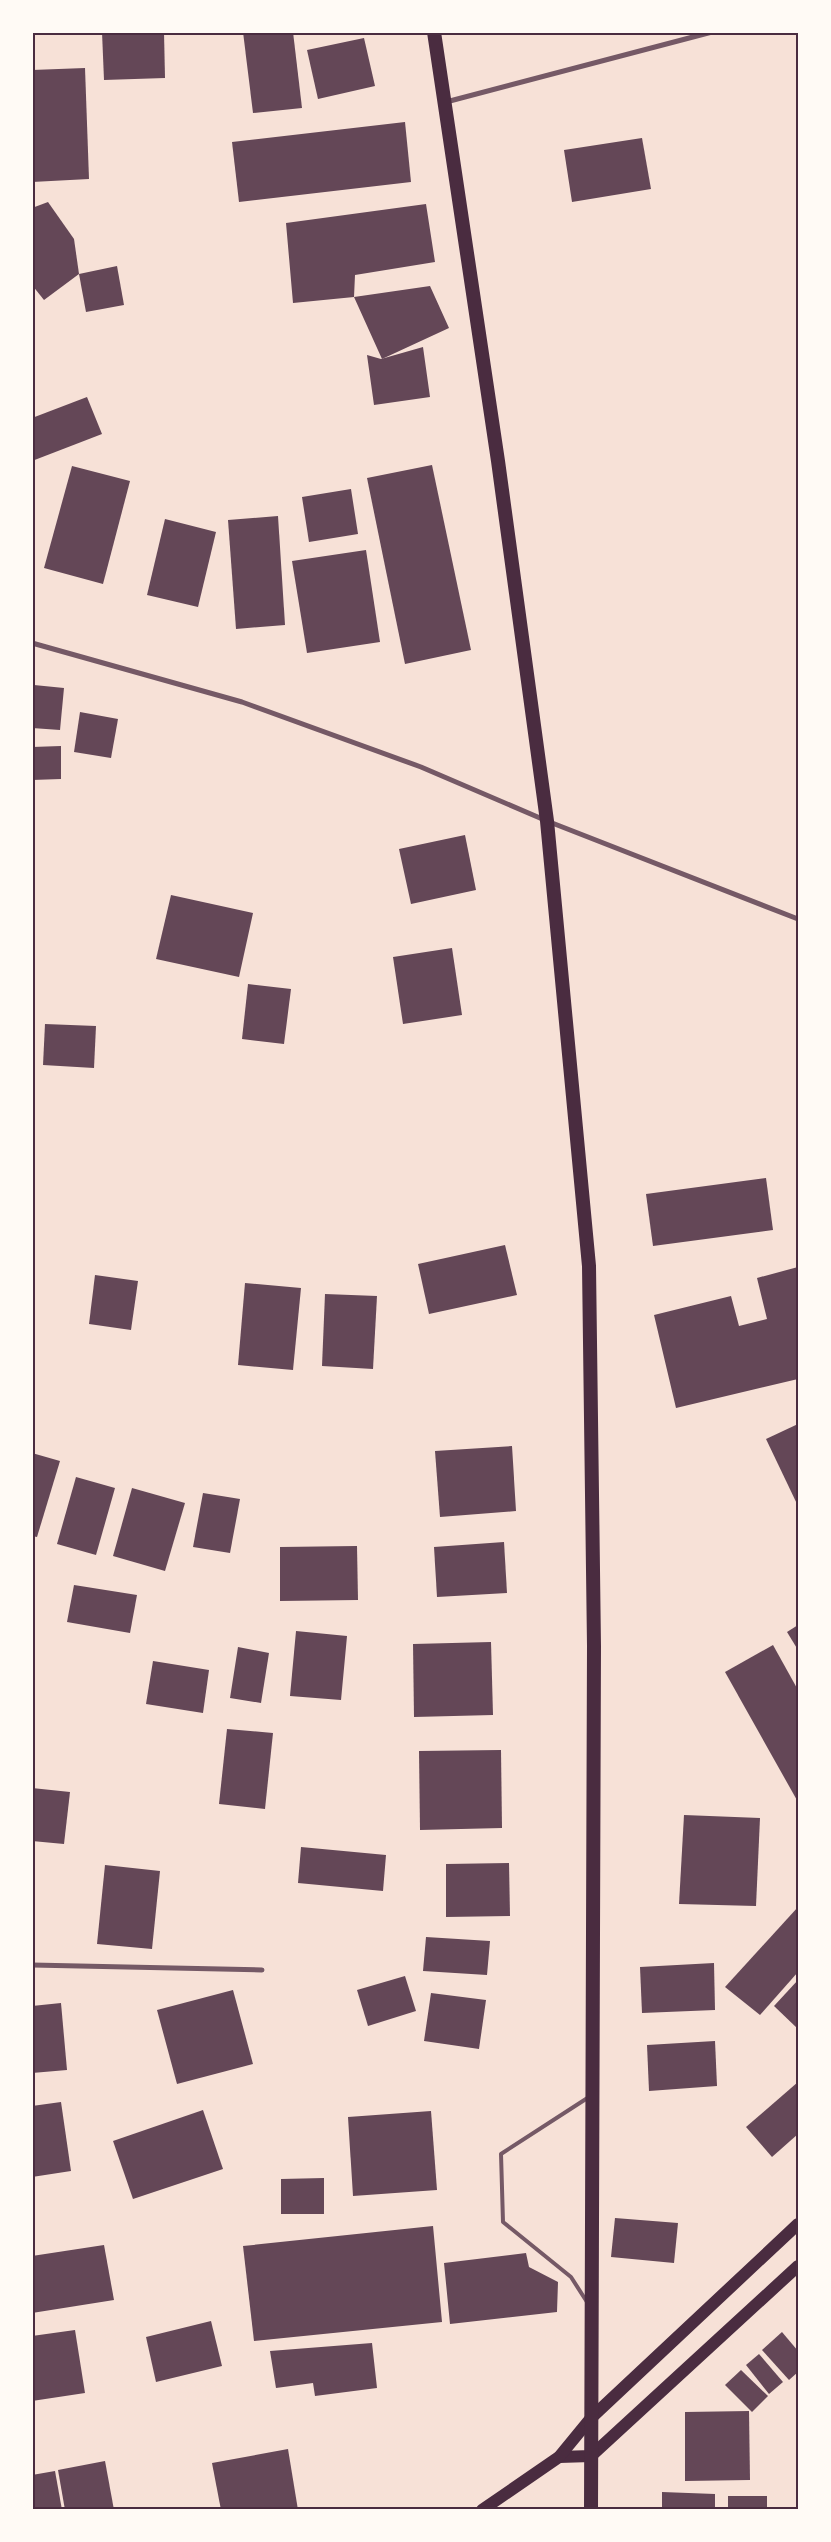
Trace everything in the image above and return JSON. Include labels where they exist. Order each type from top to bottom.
[{"type":"highway","points":[[434,32],[497,451],[547,821],[589,1266],[594,1646],[591,2510]]},
{"type":"main road","points":[[482,2510],[559,2457],[591,2418],[798,2224]]},
{"type":"main road","points":[[559,2457],[591,2456],[798,2266]]},
{"type":"street","points":[[445,102],[712,32]]},
{"type":"street","points":[[32,643],[242,702],[421,767],[547,821],[798,919]]},
{"type":"street","points":[[32,1965],[262,1970]]},
{"type":"lane","points":[[591,2308],[571,2277],[503,2222],[501,2154],[592,2096]]},
{"type":"building","points":[[102,32],[164,32],[165,78],[104,80]]},
{"type":"building","points":[[243,32],[293,32],[302,108],[253,113]]},
{"type":"building","points":[[364,38],[375,86],[318,99],[307,50]]},
{"type":"building","points":[[85,68],[89,179],[32,182],[32,70]]},
{"type":"building","points":[[405,122],[411,182],[239,202],[232,142]]},
{"type":"building","points":[[642,138],[651,189],[572,202],[564,150]]},
{"type":"building","points":[[48,202],[74,239],[79,274],[44,300],[32,285],[32,208]]},
{"type":"building","points":[[426,204],[435,262],[355,275],[354,297],[293,303],[286,223]]},
{"type":"building","points":[[117,266],[124,305],[86,312],[79,274]]},
{"type":"building","points":[[430,286],[449,328],[382,359],[354,297]]},
{"type":"building","points":[[423,347],[430,397],[374,405],[367,355],[381,359]]},
{"type":"building","points":[[87,397],[102,434],[32,461],[32,418]]},
{"type":"building","points":[[432,465],[471,650],[405,664],[367,478]]},
{"type":"building","points":[[72,466],[130,481],[103,584],[44,568]]},
{"type":"building","points":[[351,489],[358,534],[309,542],[302,497]]},
{"type":"building","points":[[278,516],[285,625],[236,629],[228,520]]},
{"type":"building","points":[[165,519],[216,532],[198,607],[147,595]]},
{"type":"building","points":[[366,550],[380,642],[307,653],[292,561]]},
{"type":"building","points":[[34,685],[64,688],[60,730],[32,728]]},
{"type":"building","points":[[80,712],[118,719],[111,758],[74,752]]},
{"type":"building","points":[[61,746],[61,779],[32,780],[32,747]]},
{"type":"building","points":[[465,835],[476,890],[411,904],[399,849]]},
{"type":"building","points":[[171,895],[253,913],[239,977],[156,959]]},
{"type":"building","points":[[452,948],[462,1015],[403,1024],[393,957]]},
{"type":"building","points":[[248,984],[291,989],[284,1044],[242,1039]]},
{"type":"building","points":[[45,1024],[96,1026],[94,1068],[43,1065]]},
{"type":"building","points":[[766,1178],[773,1230],[653,1246],[646,1194]]},
{"type":"building","points":[[505,1245],[517,1295],[429,1314],[418,1264]]},
{"type":"building","points":[[798,1267],[798,1379],[676,1408],[654,1315],[731,1296],[739,1326],[767,1319],[757,1278]]},
{"type":"building","points":[[95,1275],[138,1281],[131,1330],[89,1324]]},
{"type":"building","points":[[245,1283],[301,1288],[293,1370],[238,1365]]},
{"type":"building","points":[[325,1294],[377,1296],[373,1369],[322,1366]]},
{"type":"building","points":[[798,1424],[798,1506],[766,1439]]},
{"type":"building","points":[[512,1446],[516,1511],[440,1517],[435,1451]]},
{"type":"building","points":[[32,1453],[60,1461],[37,1537],[32,1536]]},
{"type":"building","points":[[76,1477],[115,1488],[96,1555],[57,1544]]},
{"type":"building","points":[[132,1488],[185,1503],[165,1571],[113,1556]]},
{"type":"building","points":[[203,1493],[240,1499],[230,1553],[193,1547]]},
{"type":"building","points":[[504,1542],[507,1593],[437,1597],[434,1547]]},
{"type":"building","points":[[357,1546],[358,1600],[280,1601],[280,1547]]},
{"type":"building","points":[[74,1585],[137,1595],[130,1633],[67,1622]]},
{"type":"building","points":[[798,1625],[798,1650],[787,1632]]},
{"type":"building","points":[[296,1631],[347,1636],[341,1700],[290,1696]]},
{"type":"building","points":[[491,1642],[493,1715],[414,1717],[413,1644]]},
{"type":"building","points":[[773,1645],[798,1690],[798,1802],[725,1672]]},
{"type":"building","points":[[238,1647],[269,1653],[261,1703],[230,1698]]},
{"type":"building","points":[[153,1661],[209,1670],[203,1713],[146,1704]]},
{"type":"building","points":[[227,1729],[273,1733],[265,1809],[219,1804]]},
{"type":"building","points":[[501,1750],[502,1828],[420,1830],[419,1751]]},
{"type":"building","points":[[32,1788],[70,1792],[64,1844],[32,1841]]},
{"type":"building","points":[[684,1815],[760,1818],[756,1906],[679,1904]]},
{"type":"building","points":[[301,1847],[386,1855],[383,1891],[298,1883]]},
{"type":"building","points":[[509,1863],[510,1916],[446,1917],[446,1864]]},
{"type":"building","points":[[105,1865],[160,1871],[152,1949],[97,1944]]},
{"type":"building","points":[[798,1907],[798,1972],[760,2015],[725,1987]]},
{"type":"building","points":[[426,1937],[490,1941],[487,1975],[423,1971]]},
{"type":"building","points":[[714,1963],[715,2010],[642,2013],[640,1967]]},
{"type":"building","points":[[405,1976],[416,2011],[368,2026],[357,1990]]},
{"type":"building","points":[[798,1980],[798,2029],[774,2006]]},
{"type":"building","points":[[233,1990],[253,2064],[177,2084],[157,2010]]},
{"type":"building","points":[[431,1993],[486,2000],[479,2049],[424,2041]]},
{"type":"building","points":[[61,2003],[67,2070],[32,2073],[32,2006]]},
{"type":"building","points":[[715,2041],[717,2086],[649,2091],[647,2045]]},
{"type":"building","points":[[798,2082],[798,2134],[772,2157],[746,2127]]},
{"type":"building","points":[[61,2102],[71,2171],[32,2177],[32,2106]]},
{"type":"building","points":[[203,2110],[223,2169],[133,2199],[113,2141]]},
{"type":"building","points":[[431,2111],[437,2190],[353,2196],[348,2117]]},
{"type":"building","points":[[324,2178],[324,2214],[281,2214],[281,2179]]},
{"type":"building","points":[[615,2218],[678,2223],[674,2263],[611,2257]]},
{"type":"building","points":[[433,2226],[442,2322],[254,2341],[243,2246]]},
{"type":"building","points":[[104,2245],[114,2300],[32,2313],[32,2256]]},
{"type":"building","points":[[526,2253],[529,2267],[558,2282],[557,2312],[450,2324],[444,2263]]},
{"type":"building","points":[[211,2321],[222,2366],[156,2382],[146,2337]]},
{"type":"building","points":[[75,2330],[85,2393],[32,2401],[32,2336]]},
{"type":"building","points":[[782,2332],[798,2351],[798,2372],[789,2380],[762,2350]]},
{"type":"building","points":[[372,2343],[377,2388],[315,2396],[313,2383],[276,2388],[270,2351]]},
{"type":"building","points":[[759,2354],[783,2382],[769,2394],[746,2365]]},
{"type":"building","points":[[741,2370],[768,2396],[752,2412],[725,2385]]},
{"type":"building","points":[[749,2411],[750,2480],[685,2481],[685,2412]]},
{"type":"building","points":[[288,2449],[298,2510],[221,2510],[212,2463]]},
{"type":"building","points":[[105,2461],[114,2510],[65,2510],[58,2470]]},
{"type":"building","points":[[55,2471],[62,2510],[32,2510],[32,2475]]},
{"type":"building","points":[[662,2492],[715,2494],[715,2510],[662,2510]]},
{"type":"building","points":[[728,2496],[767,2496],[767,2510],[728,2510]]}]
